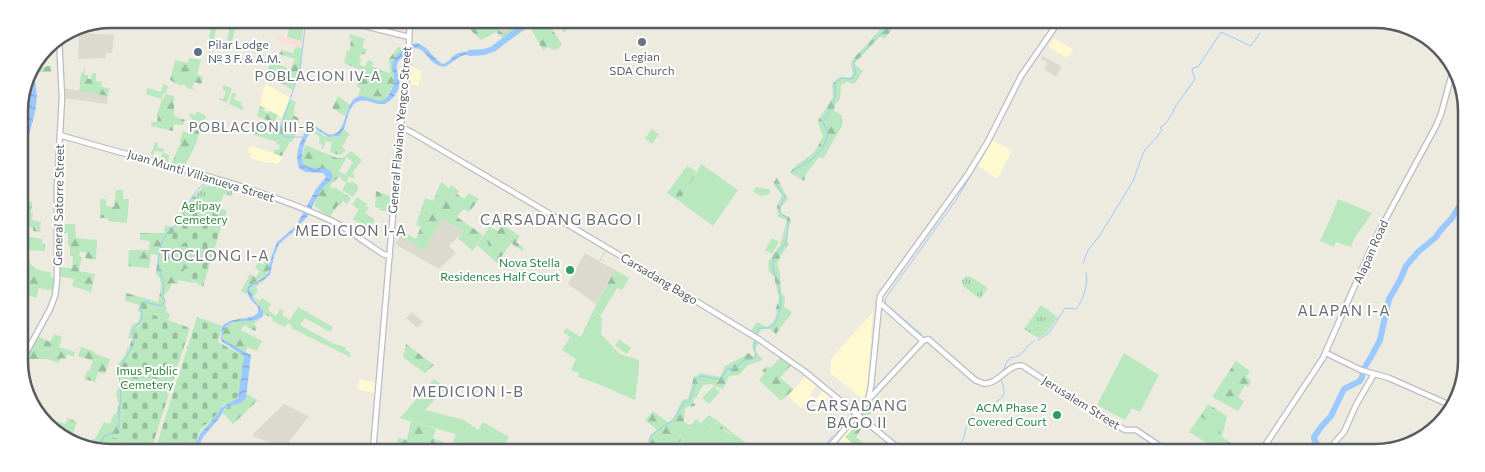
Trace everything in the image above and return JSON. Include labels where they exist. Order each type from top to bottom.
[{"type":"street","points":[[372,28],[408,37]]},
{"type":"street","name":"General Flaviano Yengco Street","points":[[374,444],[409,28]]},
{"type":"street","points":[[868,400],[880,296],[968,174],[1021,76],[1054,28]]},
{"type":"street","name":"General Satorre Street","points":[[28,349],[55,296],[58,280],[57,219],[62,90],[60,46]]},
{"type":"street","name":"Alapan Road","points":[[1266,444],[1326,353],[1377,235],[1436,126],[1451,78]]},
{"type":"street","name":"Carsadang Bago","points":[[400,129],[413,133],[760,340],[810,376],[893,444]]},
{"type":"street","name":"Juan Munti Villanueva Street","points":[[60,135],[253,189],[337,224],[383,254],[390,256]]},
{"type":"street","points":[[832,444],[858,415],[868,400],[923,342],[879,302]]},
{"type":"street","name":"Jerusalem Street","points":[[923,342],[928,339],[975,380],[984,384],[995,380],[1014,367],[1024,366],[1085,407],[1124,430],[1136,430],[1157,444]]},
{"type":"street","points":[[1326,353],[1363,370],[1390,378],[1446,402]]},
{"type":"street","points":[[1334,444],[1344,432],[1356,405],[1374,374]]},
{"type":"street","points":[[871,386],[873,390],[877,390]]},
{"type":"shaded area","points":[[394,28],[407,28],[407,33],[404,34],[394,31]]},
{"type":"shaded area","points":[[495,28],[509,28],[504,35]]},
{"type":"shaded area","points":[[79,34],[114,35],[112,53],[106,53],[106,58],[78,59]]},
{"type":"shaded area","points":[[278,35],[302,41],[302,48],[276,41]]},
{"type":"shaded area","points":[[1054,38],[1073,50],[1067,58],[1049,47]]},
{"type":"shaded area","points":[[1043,56],[1062,67],[1056,77],[1044,69],[1047,63],[1041,59]]},
{"type":"shaded area","points":[[412,67],[422,71],[418,86],[410,84]]},
{"type":"shaded area","points":[[265,84],[291,98],[282,118],[260,105]]},
{"type":"shaded area","points":[[64,88],[108,96],[107,104],[64,98]]},
{"type":"shaded area","points":[[993,140],[1012,151],[997,179],[978,166]]},
{"type":"shaded area","points":[[250,146],[283,156],[278,164],[250,158],[251,154],[248,153]]},
{"type":"shaded area","points":[[442,218],[463,232],[449,246],[456,253],[439,269],[395,244],[401,235],[424,251]]},
{"type":"shaded area","points":[[606,249],[600,262],[615,270],[596,304],[568,284],[585,253],[599,261]]},
{"type":"shaded area","points":[[412,312],[423,322],[417,328],[406,318]]},
{"type":"shaded area","points":[[873,312],[868,379],[864,400],[830,373],[831,359]]},
{"type":"shaded area","points":[[806,376],[817,385],[810,394],[816,399],[824,390],[831,395],[821,405],[811,397],[801,408],[788,396]]},
{"type":"shaded area","points":[[360,379],[377,383],[376,394],[357,389]]},
{"type":"shaded area","points":[[284,404],[309,416],[287,444],[274,444],[253,436]]},
{"type":"shaded area","points":[[849,426],[852,430],[846,437],[853,444],[838,444],[841,441],[838,438]]},
{"type":"green space","points":[[211,28],[216,28],[214,40],[209,38]]},
{"type":"green space","points":[[229,28],[235,28],[232,42],[227,40]]},
{"type":"green space","points":[[289,28],[303,28],[302,41],[287,37]]},
{"type":"green space","points":[[468,28],[496,28],[504,34],[508,28],[528,28],[507,42],[496,32],[481,40]]},
{"type":"green space","points":[[531,28],[551,28],[562,44],[554,50],[549,47],[543,50]]},
{"type":"green space","points":[[561,28],[568,28],[564,33]]},
{"type":"green space","points":[[882,28],[893,28],[885,38],[879,37],[854,64],[863,71],[854,84],[847,82],[841,85],[840,99],[835,105],[834,110],[842,116],[842,127],[823,159],[819,157],[806,174],[804,181],[790,173],[798,164],[814,152],[823,136],[818,123],[819,119],[833,97],[832,85],[839,78],[849,78],[853,74],[852,60]]},
{"type":"green space","points":[[350,34],[365,39],[362,48],[367,49],[365,54],[360,55],[360,65],[365,67],[368,60],[373,62],[372,66],[377,69],[375,74],[378,75],[380,70],[390,73],[389,59],[398,47],[403,50],[399,53],[393,71],[395,77],[392,88],[384,100],[377,101],[364,97],[357,98],[361,89],[356,86],[363,71],[344,63],[347,50],[349,51],[351,45],[352,39],[349,38]]},
{"type":"green space","points":[[295,47],[302,48],[301,64],[293,90],[267,75],[271,60],[290,70],[295,59],[279,54],[281,50],[293,53]]},
{"type":"green space","points":[[189,58],[201,60],[197,75],[203,77],[201,84],[194,82],[192,88],[194,90],[170,80],[175,60],[188,63]]},
{"type":"green space","points":[[51,66],[51,72],[37,73],[41,67]]},
{"type":"green space","points":[[84,69],[88,79],[92,78],[92,73],[96,73],[96,81],[102,82],[101,87],[109,88],[108,96],[79,91],[81,73],[83,73]]},
{"type":"green space","points":[[163,84],[168,86],[166,94],[163,93],[162,99],[146,94],[147,88],[161,92]]},
{"type":"green space","points":[[223,85],[232,88],[227,103],[218,99],[223,99],[226,92],[223,90]]},
{"type":"green space","points":[[232,93],[236,94],[234,100],[242,102],[241,105],[244,107],[242,110],[229,104]]},
{"type":"green space","points":[[166,94],[174,96],[174,116],[185,120],[183,125],[174,124],[173,131],[151,126],[152,122],[157,122],[162,99]]},
{"type":"green space","points":[[338,96],[350,105],[345,116],[332,108]]},
{"type":"green space","points":[[290,100],[296,102],[293,115],[299,118],[298,121],[291,120],[289,125],[297,126],[295,130],[297,131],[282,156],[274,154],[275,149],[279,150],[280,146],[276,144],[277,142],[252,134],[255,122],[278,129]]},
{"type":"green space","points":[[260,105],[268,113],[270,111],[278,115],[273,124],[257,116]]},
{"type":"green space","points":[[197,111],[206,116],[196,144],[184,167],[171,164],[181,142],[183,131],[190,134],[193,124],[197,126],[198,122],[192,120],[189,116],[190,113],[195,115]]},
{"type":"green space","points":[[344,129],[350,135],[342,146],[346,151],[342,154],[330,152],[332,143],[326,141],[327,136],[337,136]]},
{"type":"green space","points":[[651,129],[659,134],[652,144],[645,139]]},
{"type":"green space","points":[[314,130],[327,137],[323,149],[321,148],[322,144],[319,143],[319,136],[313,133],[310,134]]},
{"type":"green space","points":[[155,142],[158,143],[157,147],[164,149],[163,152],[154,151],[153,155],[151,154]]},
{"type":"green space","points":[[305,145],[337,158],[347,157],[339,171],[349,177],[346,183],[339,177],[332,183],[330,188],[334,187],[351,198],[347,204],[343,201],[340,206],[338,205],[330,217],[314,206],[321,190],[330,181],[333,174],[303,164],[302,158]]},
{"type":"green space","points":[[351,151],[362,160],[353,172],[355,179],[345,175],[353,162],[345,156]]},
{"type":"green space","points":[[163,152],[169,155],[168,163],[153,159],[153,156],[160,159]]},
{"type":"green space","points":[[701,164],[738,190],[713,226],[679,201]]},
{"type":"green space","points":[[687,166],[696,171],[695,176],[679,201],[667,193]]},
{"type":"green space","points":[[777,178],[788,199],[781,207],[781,213],[789,217],[791,222],[787,230],[788,244],[777,263],[780,273],[781,293],[785,297],[784,307],[792,312],[776,334],[770,329],[762,329],[757,336],[750,332],[757,322],[767,327],[774,321],[779,299],[774,276],[769,272],[768,262],[780,245],[787,220],[778,217],[777,206],[782,195],[774,185]]},
{"type":"green space","points":[[351,181],[358,185],[358,189],[353,197],[342,190],[347,182],[350,183]]},
{"type":"green space","points":[[221,182],[234,186],[231,196],[224,194],[219,207],[194,197],[204,185],[213,187],[214,183],[219,185]]},
{"type":"green space","points":[[441,182],[449,188],[451,185],[459,191],[457,194],[464,199],[469,193],[479,199],[469,212],[463,209],[457,217],[483,235],[473,251],[458,238],[463,231],[442,219],[424,251],[401,235],[405,233],[416,239],[421,227],[416,225],[425,198],[433,201]]},
{"type":"green space","points":[[756,187],[769,189],[771,192],[761,196],[753,191]]},
{"type":"green space","points":[[116,190],[123,190],[123,199],[116,222],[108,221],[108,218],[100,218],[100,199],[106,199],[106,206],[114,207]]},
{"type":"green space","points":[[376,191],[392,197],[390,212],[379,210],[380,208],[375,207]]},
{"type":"green space","name":"Aglipay Cemetery","points":[[193,196],[227,211],[203,287],[182,274],[197,251],[171,238],[176,227],[184,218]]},
{"type":"green space","points":[[357,197],[367,204],[366,206],[369,208],[365,213],[352,205]]},
{"type":"green space","points":[[123,199],[129,199],[127,223],[116,222]]},
{"type":"green space","points":[[1338,199],[1372,213],[1351,247],[1336,242],[1334,247],[1320,241]]},
{"type":"green space","points":[[28,201],[32,202],[32,220],[41,222],[40,232],[33,231],[33,228],[28,227]]},
{"type":"green space","points":[[184,201],[189,203],[184,219],[181,221],[190,249],[191,247],[197,251],[182,274],[194,282],[179,280],[177,284],[172,283],[164,295],[165,306],[157,309],[147,308],[143,323],[137,327],[134,337],[135,343],[132,352],[123,363],[120,379],[123,416],[118,439],[101,442],[100,444],[79,438],[60,427],[57,424],[58,421],[65,424],[68,418],[77,422],[73,433],[83,439],[92,440],[95,439],[104,422],[110,424],[119,405],[116,394],[120,383],[118,368],[116,367],[126,354],[127,348],[129,348],[132,339],[128,338],[132,325],[138,322],[141,313],[138,311],[139,305],[125,301],[126,293],[158,302],[161,288],[160,278],[156,274],[158,255],[151,254],[149,268],[128,266],[129,250],[149,250],[150,241],[140,240],[140,233],[164,233],[165,225],[172,227],[181,220],[180,209]]},
{"type":"green space","points":[[359,209],[374,219],[372,231],[353,219]]},
{"type":"green space","points":[[59,224],[75,224],[76,238],[97,240],[96,260],[85,258],[86,252],[80,252],[79,256],[82,257],[79,271],[95,274],[91,292],[72,286],[74,279],[59,276],[59,267],[72,268],[73,256],[70,256],[68,233],[59,233]]},
{"type":"green space","points":[[503,225],[520,236],[516,242],[524,248],[522,251],[511,243],[497,263],[488,255],[490,250],[487,241],[492,228],[498,231]]},
{"type":"green space","points":[[490,226],[492,228],[487,241],[490,250],[488,255],[477,245]]},
{"type":"green space","points":[[28,236],[42,239],[45,251],[28,250]]},
{"type":"green space","points":[[772,238],[779,242],[772,254],[765,250]]},
{"type":"green space","points":[[267,257],[271,259],[265,276],[248,286],[247,294],[241,291],[250,274],[256,277],[260,271],[255,268],[258,262],[263,265]]},
{"type":"green space","points":[[28,260],[37,269],[51,272],[51,277],[56,278],[54,291],[39,288],[36,298],[28,295]]},
{"type":"green space","points":[[615,270],[629,278],[622,290],[617,288],[601,315],[596,311],[595,307]]},
{"type":"green space","points":[[967,276],[988,288],[980,299],[963,286],[962,280]]},
{"type":"green space","points":[[265,279],[256,287],[258,290],[254,297],[260,301],[262,298],[271,304],[268,310],[276,316],[280,309],[284,311],[282,315],[290,320],[285,327],[272,321],[273,318],[263,314],[263,311],[250,292],[253,285]]},
{"type":"green space","points":[[1041,305],[1058,317],[1046,334],[1038,338],[1024,329]]},
{"type":"green space","points":[[165,306],[167,308],[166,312],[170,314],[168,320],[145,312],[150,307],[157,309]]},
{"type":"green space","points":[[298,307],[333,327],[330,332],[305,318],[300,325],[334,344],[346,347],[345,350],[350,352],[350,357],[291,328],[292,326],[288,323]]},
{"type":"green space","points":[[595,307],[602,318],[601,334],[620,354],[639,360],[635,400],[578,377],[579,373],[571,370],[576,359],[562,350],[570,337],[563,332],[566,328],[581,337]]},
{"type":"green space","name":"Imus Public Cemetery","points":[[145,312],[190,328],[153,444],[100,444],[107,436],[118,439],[123,416],[120,370],[132,352],[135,343],[135,330],[143,323]]},
{"type":"green space","points":[[197,317],[222,326],[218,342],[244,356],[238,397],[221,403],[214,417],[201,429],[196,444],[157,444]]},
{"type":"green space","points":[[260,319],[254,324],[257,328],[255,331],[244,325],[241,330],[262,341],[257,351],[247,347],[246,352],[222,338],[227,326],[231,323]]},
{"type":"green space","points":[[54,334],[62,337],[59,347],[75,352],[74,357],[67,354],[66,359],[61,358],[58,363],[48,359],[28,359],[28,355],[38,336],[50,342]]},
{"type":"green space","points":[[619,339],[631,348],[627,354],[615,346]]},
{"type":"green space","points":[[754,339],[759,342],[756,352],[763,359],[748,365],[739,375],[729,376],[723,389],[711,384],[703,385],[696,398],[694,398],[693,403],[696,405],[688,406],[685,410],[684,422],[694,426],[687,434],[679,430],[677,432],[682,440],[675,444],[650,444],[650,438],[657,430],[645,420],[653,411],[669,423],[675,416],[682,400],[688,399],[694,377],[701,373],[720,377],[725,366],[748,353],[754,357],[755,353],[752,345]]},
{"type":"green space","points":[[406,344],[434,365],[425,373],[403,357]]},
{"type":"green space","points":[[81,347],[110,359],[105,374],[98,372],[95,382],[84,379],[93,361],[78,356]]},
{"type":"green space","points":[[1124,353],[1159,375],[1140,412],[1132,408],[1125,420],[1097,405]]},
{"type":"green space","points":[[781,357],[791,365],[780,378],[794,389],[781,401],[759,380],[764,374],[762,371],[767,366],[770,368]]},
{"type":"green space","points":[[1236,361],[1250,371],[1246,377],[1251,381],[1248,387],[1245,385],[1238,397],[1244,401],[1238,411],[1212,397]]},
{"type":"green space","points":[[434,379],[446,388],[425,410],[464,420],[478,430],[483,422],[509,437],[505,444],[458,444],[453,441],[456,435],[452,433],[400,418]]},
{"type":"green space","points":[[714,386],[720,392],[709,404],[702,398]]},
{"type":"green space","points":[[246,394],[258,400],[233,424],[222,412],[226,408],[243,401]]},
{"type":"green space","points":[[238,397],[237,400],[223,406],[198,438],[205,424],[213,418],[221,403]]},
{"type":"green space","points":[[869,403],[875,409],[866,419],[860,414]]},
{"type":"green space","points":[[1208,404],[1227,416],[1222,437],[1232,444],[1208,444],[1218,437],[1218,428],[1200,416]]},
{"type":"green space","points":[[709,415],[718,421],[710,430],[720,429],[734,434],[747,444],[675,444],[680,441],[677,432],[679,430],[687,434],[693,427],[692,424],[696,419],[701,423]]},
{"type":"green space","points":[[1200,416],[1219,428],[1219,434],[1214,442],[1208,444],[1189,432]]},
{"type":"green space","points":[[411,421],[436,429],[433,438],[444,442],[443,444],[397,444],[398,438],[407,440]]},
{"type":"green space","points":[[718,421],[734,434],[721,429],[710,430]]},
{"type":"green space","points":[[853,422],[861,429],[856,437],[865,444],[853,444],[845,437],[852,430],[849,426]]},
{"type":"water","points":[[416,43],[424,46],[443,64],[458,53],[477,51],[477,55],[461,56],[447,66],[440,66],[422,51],[415,48],[404,55],[399,61],[397,71],[399,88],[390,101],[385,104],[367,101],[357,102],[353,105],[339,136],[329,137],[315,129],[308,135],[303,150],[303,164],[309,167],[328,169],[332,173],[333,178],[321,190],[307,217],[279,244],[270,275],[254,284],[250,289],[253,298],[263,311],[263,316],[252,321],[233,322],[224,330],[222,338],[225,341],[251,355],[246,398],[241,403],[225,408],[200,444],[195,444],[201,433],[221,408],[238,398],[244,356],[221,341],[222,326],[232,321],[254,316],[258,313],[258,307],[248,295],[248,286],[268,273],[277,242],[296,226],[316,189],[326,177],[323,173],[305,172],[299,168],[297,153],[306,130],[314,126],[328,134],[334,134],[341,127],[354,99],[362,96],[380,101],[384,100],[393,85],[392,67],[394,59],[408,46]]},
{"type":"water","points":[[34,79],[37,95],[35,114],[28,138],[28,105],[30,89]]},
{"type":"waterway","points":[[302,137],[284,137],[280,129],[300,70],[305,28]]},
{"type":"waterway","points":[[470,53],[493,49],[521,28]]},
{"type":"waterway","points":[[791,172],[812,159],[822,149],[828,133],[823,122],[833,104],[835,84],[841,78],[852,79],[854,77],[854,62],[887,28]]},
{"type":"waterway","points":[[1083,263],[1088,250],[1100,235],[1133,181],[1144,151],[1162,130],[1160,128],[1167,122],[1173,110],[1195,79],[1192,71],[1193,68],[1198,67],[1221,32],[1251,46],[1260,33]]},
{"type":"waterway","points":[[992,140],[994,135]]},
{"type":"waterway","points":[[922,335],[886,304],[885,299],[956,200],[977,165]]},
{"type":"waterway","points":[[99,444],[104,436],[114,432],[119,427],[121,398],[119,369],[134,344],[133,330],[142,320],[141,304],[143,302],[162,306],[165,301],[163,297],[164,280],[161,276],[158,262],[161,245],[167,233],[183,218],[184,210],[192,197],[200,187],[211,179]]},
{"type":"waterway","points":[[756,335],[759,328],[768,328],[774,325],[780,309],[780,294],[773,270],[773,262],[785,243],[788,232],[788,218],[781,214],[779,209],[785,197],[777,185],[777,179]]},
{"type":"waterway","points":[[1317,444],[1314,437],[1331,416],[1344,389],[1360,381],[1363,370],[1380,340],[1389,299],[1406,266],[1418,252],[1436,237],[1458,208]]},
{"type":"waterway","points":[[1038,340],[1049,333],[1065,308],[1076,309],[1079,306],[1086,287],[1086,273]]},
{"type":"waterway","points":[[650,444],[651,435],[673,420],[684,403],[689,402],[697,379],[701,376],[721,380],[727,369],[735,368],[744,360],[753,359],[756,355],[754,349],[755,339]]},
{"type":"waterway","points":[[1004,369],[1008,360],[1022,353],[1034,341]]},
{"type":"waterway","points":[[876,388],[918,343]]},
{"type":"waterway","points":[[959,444],[964,436],[966,426],[973,415],[999,400],[1004,394],[1001,379]]},
{"type":"waterway","points":[[841,428],[853,414]]},
{"type":"waterway","points":[[835,435],[840,429]]},
{"type":"waterway","points":[[826,444],[833,436]]},
{"type":"place","name":"Legian SDA Church","points":[[642,42]]},
{"type":"place","name":"Pilar Lodge № 3 F. & A.M.","points":[[198,52]]},
{"type":"place","name":"Nova Stella Residences Half Court","points":[[570,270]]},
{"type":"place","name":"ACM Phase 2 Covered Court","points":[[1057,415]]},
{"type":"district","name":"POBLACION IV-A","points":[[318,76]]},
{"type":"district","name":"POBLACION III-B","points":[[252,127]]},
{"type":"district","name":"CARSADANG BAGO I","points":[[561,220]]},
{"type":"district","name":"MEDICION I-A","points":[[351,231]]},
{"type":"district","name":"TOCLONG I-A","points":[[215,256]]},
{"type":"district","name":"ALAPAN I-A","points":[[1344,311]]},
{"type":"district","name":"MEDICION I-B","points":[[468,392]]},
{"type":"district","name":"CARSADANG BAGO II","points":[[857,414]]}]
